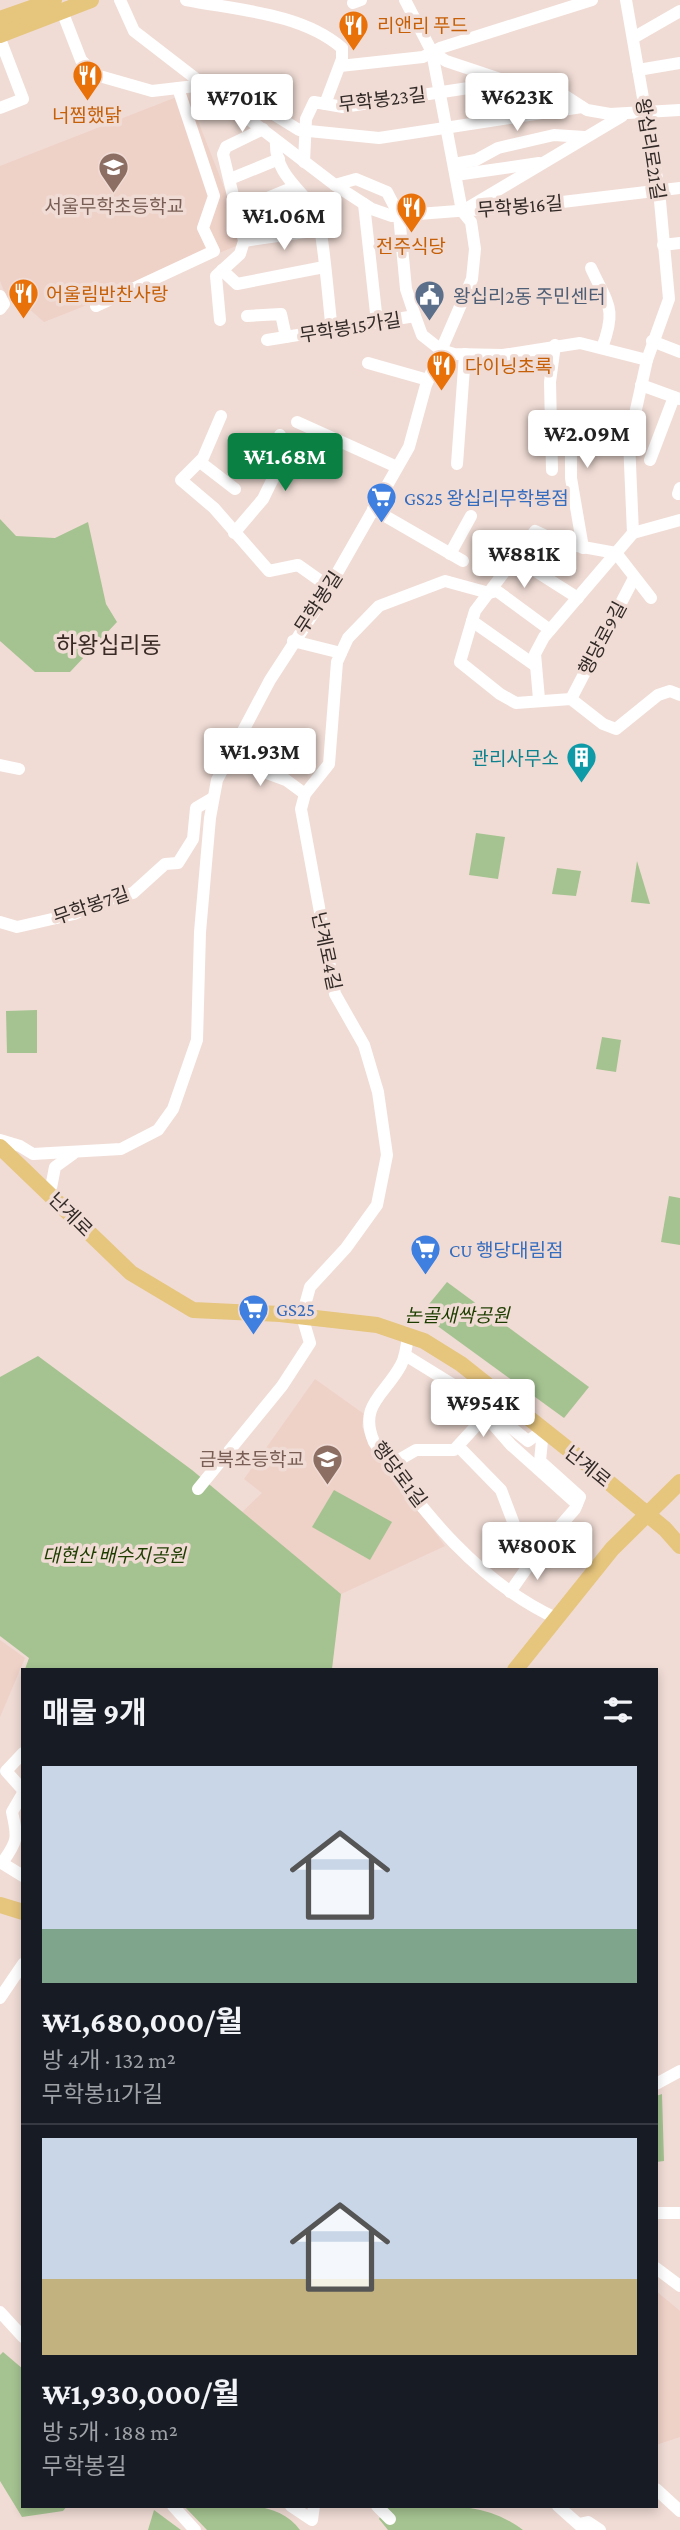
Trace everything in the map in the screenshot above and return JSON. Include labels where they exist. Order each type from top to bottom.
[{"type":"main road","points":[[0,19],[91,0]]},
{"type":"main road","points":[[0,37],[58,6]]},
{"type":"main road","name":"난계로","points":[[0,1147],[131,1273],[193,1310],[302,1316],[377,1325],[408,1334],[461,1364],[647,1514],[680,1546]]},
{"type":"main road","points":[[517,1668],[612,1549],[680,1482]]},
{"type":"main road","points":[[0,1905],[21,1911]]},
{"type":"street","points":[[120,0],[134,31],[276,141],[363,204],[392,216],[462,211]]},
{"type":"street","points":[[186,0],[318,30],[342,48],[340,66],[325,104]]},
{"type":"street","name":"무학봉길","points":[[0,1140],[20,1146],[33,1154],[121,1149],[158,1130],[173,1109],[197,1040],[200,932],[217,780],[293,641],[329,587],[410,447],[428,380],[472,279],[475,248],[471,222],[462,211],[432,52],[405,0]]},
{"type":"street","points":[[340,66],[408,59],[592,0]]},
{"type":"street","name":"왕십리로21길","points":[[626,0],[659,190],[663,245],[676,302],[652,341],[629,441],[633,533]]},
{"type":"street","points":[[58,6],[81,60],[96,75],[152,91],[204,85]]},
{"type":"street","points":[[632,38],[680,11]]},
{"type":"street","points":[[0,37],[23,99],[0,108]]},
{"type":"street","points":[[432,52],[446,61],[513,84],[553,88],[582,107]]},
{"type":"street","points":[[638,70],[680,63]]},
{"type":"street","name":"무학봉23길","points":[[304,131],[314,102],[343,107],[513,84]]},
{"type":"street","points":[[96,306],[214,251],[204,228],[214,195],[178,88]]},
{"type":"street","points":[[230,104],[247,105],[270,112],[304,131],[379,138],[582,107],[624,115],[680,110]]},
{"type":"street","name":"무학봉16길","points":[[462,211],[624,115]]},
{"type":"street","points":[[220,320],[216,276],[244,248],[238,209],[223,154],[226,147],[263,129]]},
{"type":"street","points":[[304,131],[304,162]]},
{"type":"street","points":[[455,169],[498,148],[554,135],[566,138],[578,134],[585,138]]},
{"type":"street","points":[[276,141],[279,159],[294,187],[317,212],[332,330]]},
{"type":"street","points":[[230,179],[279,159]]},
{"type":"street","points":[[455,169],[544,162]]},
{"type":"street","points":[[335,185],[356,179],[387,192],[399,215]]},
{"type":"street","points":[[238,209],[294,187]]},
{"type":"street","name":"무학봉16길","points":[[462,211],[680,188]]},
{"type":"street","points":[[363,204],[377,323]]},
{"type":"street","name":"무학봉15가길","points":[[399,215],[406,289],[422,335],[441,349]]},
{"type":"street","points":[[244,241],[319,230]]},
{"type":"street","points":[[663,245],[680,243]]},
{"type":"street","points":[[222,270],[237,284],[324,268]]},
{"type":"street","points":[[591,268],[608,305],[612,322],[602,348]]},
{"type":"street","points":[[0,296],[4,304],[0,309]]},
{"type":"street","name":"무학봉15가길","points":[[247,316],[281,314],[286,337]]},
{"type":"street","name":"무학봉15가길","points":[[267,340],[415,316]]},
{"type":"street","points":[[652,341],[680,352]]},
{"type":"street","points":[[441,349],[465,354],[503,355],[580,343],[647,359]]},
{"type":"street","points":[[552,470],[550,382],[555,345]]},
{"type":"street","points":[[457,464],[465,354]]},
{"type":"street","points":[[368,363],[428,380]]},
{"type":"street","points":[[641,385],[677,398],[650,460]]},
{"type":"street","points":[[221,416],[200,462],[181,480],[214,508],[269,570],[298,565],[329,587]]},
{"type":"street","points":[[297,422],[397,467]]},
{"type":"street","points":[[553,431],[571,434],[571,478],[583,548]]},
{"type":"street","points":[[234,533],[263,499],[283,458],[280,435]]},
{"type":"street","points":[[200,462],[235,489]]},
{"type":"street","points":[[373,509],[463,561]]},
{"type":"street","points":[[450,554],[471,516]]},
{"type":"street","points":[[539,699],[535,654],[550,630],[633,533],[680,520]]},
{"type":"street","points":[[489,593],[535,531],[561,543],[616,553],[651,598]]},
{"type":"street","points":[[515,558],[578,598]]},
{"type":"street","name":"행당로9길","points":[[571,699],[634,578]]},
{"type":"street","points":[[228,759],[286,780],[305,794],[329,764],[337,662],[348,638],[379,606],[445,581],[489,593],[497,591],[550,630]]},
{"type":"street","name":"행당로9길","points":[[489,593],[475,611],[460,662],[500,695],[516,703],[539,699],[571,699],[603,724],[616,729],[658,695],[670,691],[680,695]]},
{"type":"street","points":[[472,621],[536,666]]},
{"type":"street","points":[[293,641],[341,653]]},
{"type":"street","points":[[0,765],[19,769]]},
{"type":"street","name":"난계로4길","points":[[302,1316],[310,1287],[346,1248],[377,1205],[387,1155],[378,1092],[364,1045],[335,994],[301,809],[305,794]]},
{"type":"street","name":"무학봉7길","points":[[0,922],[18,927],[47,921],[134,893],[165,864],[178,863],[193,839],[196,808],[213,798]]},
{"type":"street","points":[[50,1193],[55,1167],[76,1153]]},
{"type":"street","points":[[198,1489],[282,1386],[310,1343],[302,1316]]},
{"type":"street","name":"행당로1길","points":[[408,1334],[403,1363],[367,1415],[367,1426],[374,1441],[390,1465],[478,1569],[510,1592],[558,1619]]},
{"type":"street","points":[[405,1355],[528,1441],[543,1430]]},
{"type":"street","points":[[478,1404],[517,1451],[577,1504]]},
{"type":"street","points":[[390,1465],[416,1450],[450,1451],[458,1446],[486,1415]]},
{"type":"street","points":[[510,1592],[580,1497],[540,1461],[543,1430]]},
{"type":"street","points":[[458,1446],[501,1490],[520,1540],[537,1554]]},
{"type":"street","points":[[21,1755],[6,1771],[21,1789]]},
{"type":"street","points":[[21,1795],[12,1812],[18,1835],[15,1846],[1,1862],[21,1875]]},
{"type":"street","points":[[0,1998],[21,1967]]},
{"type":"street","points":[[658,2083],[680,2071]]},
{"type":"street","points":[[658,2213],[680,2213]]},
{"type":"street","points":[[658,2270],[680,2286]]},
{"type":"street","points":[[0,2312],[21,2334]]},
{"type":"street","points":[[658,2490],[678,2505]]},
{"type":"street","points":[[175,2508],[195,2530]]},
{"type":"street","points":[[294,2508],[312,2520],[314,2508]]},
{"type":"street","points":[[379,2508],[390,2519]]},
{"type":"street","points":[[560,2508],[582,2527],[588,2522],[600,2530]]},
{"type":"shaded area","name":"서울무학초등학교","points":[[187,93],[238,223],[239,245],[44,322],[17,298],[7,298],[0,281],[0,166]]},
{"type":"shaded area","name":"금북초등학교","points":[[315,1379],[364,1414],[362,1426],[366,1438],[445,1546],[341,1594],[241,1513],[262,1493],[244,1479]]},
{"type":"shaded area","points":[[0,1640],[25,1658],[0,1717]]},
{"type":"shaded area","points":[[658,2293],[680,2311],[680,2437],[658,2444]]},
{"type":"green space","points":[[0,519],[16,536],[55,538],[88,522],[106,604],[117,622],[70,672],[35,672],[0,641]]},
{"type":"green space","points":[[476,833],[505,837],[498,879],[469,875]]},
{"type":"green space","points":[[637,861],[650,904],[631,902]]},
{"type":"green space","points":[[557,868],[581,871],[576,896],[552,894]]},
{"type":"green space","points":[[37,1010],[37,1053],[7,1053],[6,1011]]},
{"type":"green space","points":[[602,1037],[621,1040],[616,1072],[596,1069]]},
{"type":"green space","points":[[669,1196],[680,1198],[680,1245],[661,1242]]},
{"type":"green space","name":"논골새싹공원","points":[[447,1282],[589,1387],[564,1418],[421,1314]]},
{"type":"green space","name":"대현산 배수지공원","points":[[38,1356],[192,1470],[341,1594],[332,1668],[25,1668],[29,1658],[0,1636],[0,1377]]},
{"type":"green space","points":[[334,1490],[392,1522],[370,1560],[312,1527]]},
{"type":"green space","points":[[662,2094],[664,2161],[658,2162],[658,2095]]},
{"type":"green space","points":[[3,2352],[21,2367],[21,2508],[65,2508],[63,2511],[22,2517],[0,2481],[0,2355]]},
{"type":"green space","points":[[186,2508],[266,2508],[290,2519],[300,2530],[207,2530]]},
{"type":"green space","points":[[384,2508],[468,2508],[491,2513],[523,2530],[388,2530],[379,2519]]},
{"type":"green space","points":[[154,2510],[181,2530],[148,2530]]},
{"type":"place","name":"리앤리 푸드","points":[[354,52]]},
{"type":"place","name":"너찜했닭","points":[[87,103]]},
{"type":"place","name":"서울무학초등학교","points":[[114,194]]},
{"type":"place","name":"전주식당","points":[[411,234]]},
{"type":"place","name":"어울림반찬사랑","points":[[23,321]]},
{"type":"place","name":"왕십리2동 주민센터","points":[[430,323]]},
{"type":"place","name":"다이닝초록","points":[[442,393]]},
{"type":"place","name":"GS25 왕십리무학봉점","points":[[381,525]]},
{"type":"place","name":"관리사무소","points":[[582,785]]},
{"type":"place","name":"CU 행당대림점","points":[[426,1277]]},
{"type":"place","name":"GS25","points":[[253,1336]]},
{"type":"place","name":"금북초등학교","points":[[327,1486]]},
{"type":"district","name":"하왕십리동","points":[[109,645]]}]
